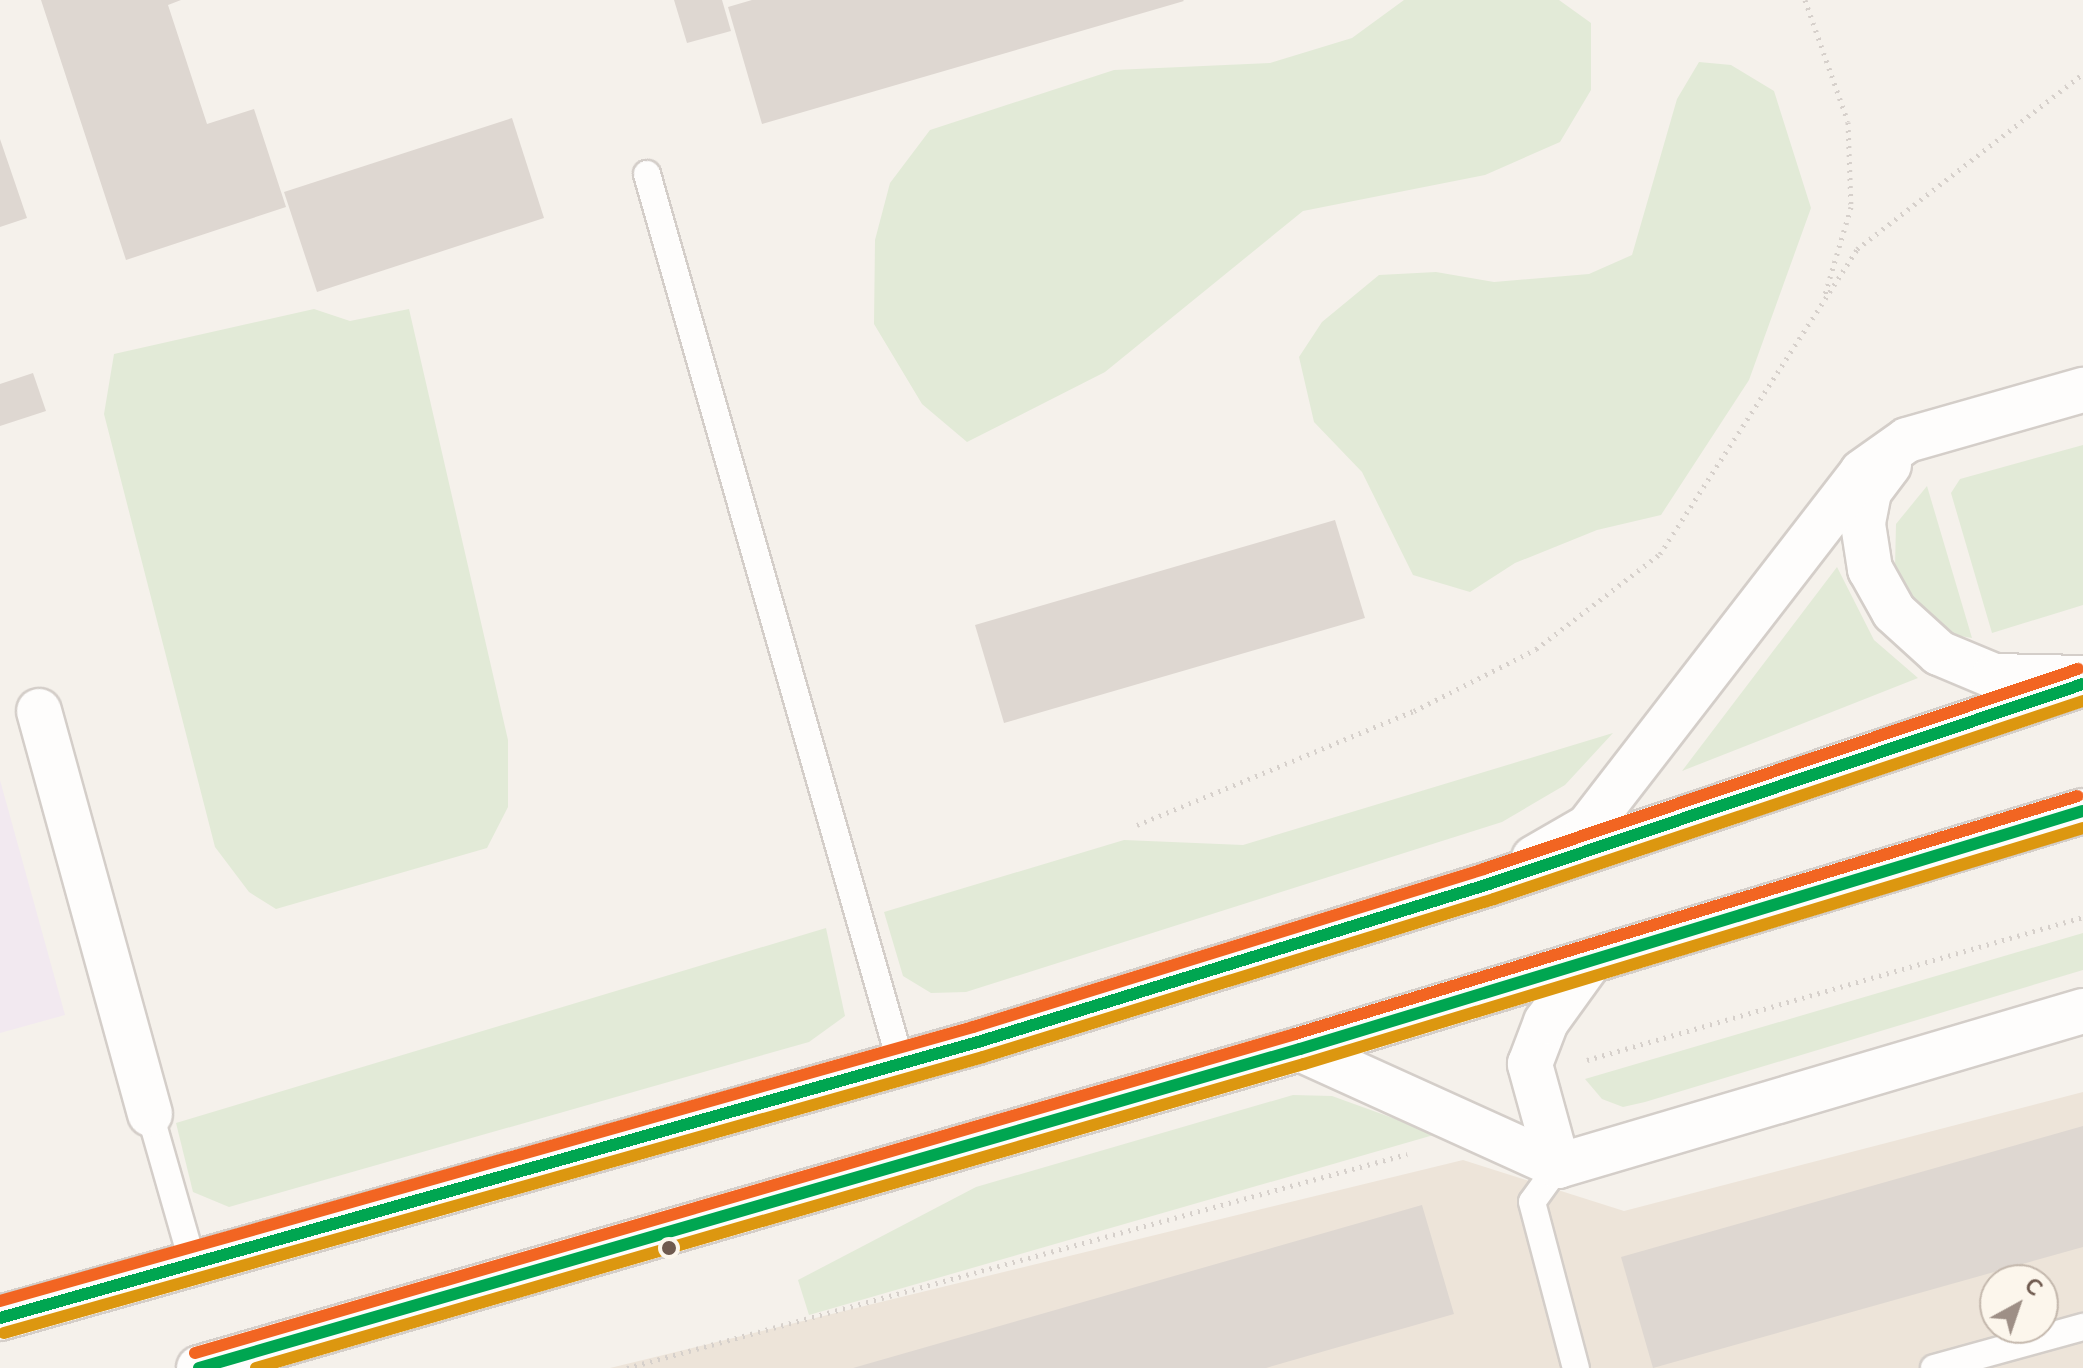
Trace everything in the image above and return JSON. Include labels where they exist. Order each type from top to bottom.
[{"type":"main road","points":[[1489,884],[1588,827],[1844,493],[1907,440],[2083,390]]},
{"type":"main road","points":[[1907,440],[1869,492],[1863,524],[1870,569],[1894,612],[1939,653],[1994,676],[2083,678]]},
{"type":"main road","points":[[0,1318],[901,1064],[1489,884],[2083,684]]},
{"type":"main road","points":[[39,711],[150,1114]]},
{"type":"main road","points":[[199,1368],[1300,1049],[2083,811]]},
{"type":"main road","points":[[1558,1166],[1530,1064],[1546,1022],[1590,961]]},
{"type":"main road","points":[[1300,1049],[1558,1166],[2083,1011]]},
{"type":"lane","points":[[647,174],[901,1064]]},
{"type":"lane","points":[[150,1114],[193,1264]]},
{"type":"lane","points":[[1558,1166],[1532,1202],[1576,1368]]},
{"type":"lane","points":[[1934,1368],[2083,1327]]},
{"type":"path","points":[[1805,0],[1848,122],[1851,207],[1823,298]]},
{"type":"path","points":[[1137,825],[1414,711],[1536,649],[1660,554],[1857,249],[1904,208],[2083,74]]},
{"type":"path","points":[[1574,1064],[2083,917]]},
{"type":"path","points":[[627,1368],[1415,1152]]},
{"type":"shaded area","points":[[0,780],[65,1015],[0,1033]]},
{"type":"shaded area","points":[[2083,1092],[2083,1368],[610,1368],[1463,1160],[1624,1211]]},
{"type":"green space","points":[[1404,0],[1559,0],[1591,23],[1591,90],[1560,142],[1485,175],[1303,211],[1105,372],[967,442],[922,404],[874,324],[875,240],[890,183],[930,130],[1114,70],[1270,63],[1352,38]]},
{"type":"green space","points":[[1699,62],[1731,65],[1774,91],[1811,208],[1749,380],[1661,515],[1597,530],[1515,563],[1470,592],[1413,575],[1362,472],[1314,422],[1299,357],[1322,322],[1379,275],[1436,272],[1494,282],[1589,274],[1632,255],[1677,99]]},
{"type":"green space","points":[[314,309],[350,321],[409,309],[508,740],[508,807],[487,848],[276,909],[249,892],[215,847],[104,414],[114,354]]},
{"type":"green space","points":[[2083,445],[2083,605],[1992,633],[1951,493],[1960,479]]},
{"type":"green space","points":[[1927,486],[1972,638],[1954,635],[1915,608],[1895,567],[1896,524]]},
{"type":"green space","points":[[1837,567],[1874,640],[1918,678],[1682,771]]},
{"type":"green space","points":[[1613,733],[1565,785],[1502,822],[966,992],[931,993],[903,976],[884,912],[1124,840],[1243,845]]},
{"type":"green space","points":[[826,928],[845,1016],[809,1042],[229,1207],[193,1192],[176,1123]]},
{"type":"green space","points":[[2083,933],[2083,970],[1645,1102],[1623,1107],[1602,1099],[1585,1079]]},
{"type":"green space","points":[[1293,1095],[1332,1096],[1437,1134],[809,1315],[798,1280],[976,1187]]},
{"type":"building","points":[[41,0],[181,0],[168,5],[207,124],[254,109],[286,207],[126,260]]},
{"type":"building","points":[[674,0],[722,0],[731,31],[687,43]]},
{"type":"building","points":[[752,0],[1184,1],[762,124],[728,7]]},
{"type":"building","points":[[512,118],[544,218],[317,292],[284,192]]},
{"type":"building","points":[[0,139],[27,218],[0,227]]},
{"type":"building","points":[[33,373],[46,411],[0,426],[0,384]]},
{"type":"building","points":[[1335,520],[1365,618],[1004,723],[975,625]]},
{"type":"building","points":[[2083,1126],[2083,1247],[2023,1264],[1979,1264],[1979,1276],[1653,1368],[1621,1257]]},
{"type":"building","points":[[1422,1205],[1454,1314],[1266,1368],[853,1368]]},
{"type":"transit line","points":[[0,1301],[973,1027],[1484,869],[2078,669]]},
{"type":"transit line","points":[[0,1318],[978,1042],[1489,884],[2083,684]]},
{"type":"transit line","points":[[4,1333],[983,1057],[1494,899],[2083,701]]},
{"type":"transit line","points":[[195,1353],[1295,1034],[2078,796]]},
{"type":"transit line","points":[[199,1368],[1300,1049],[2083,811]]},
{"type":"transit line","points":[[256,1368],[1304,1064],[2083,828]]}]
